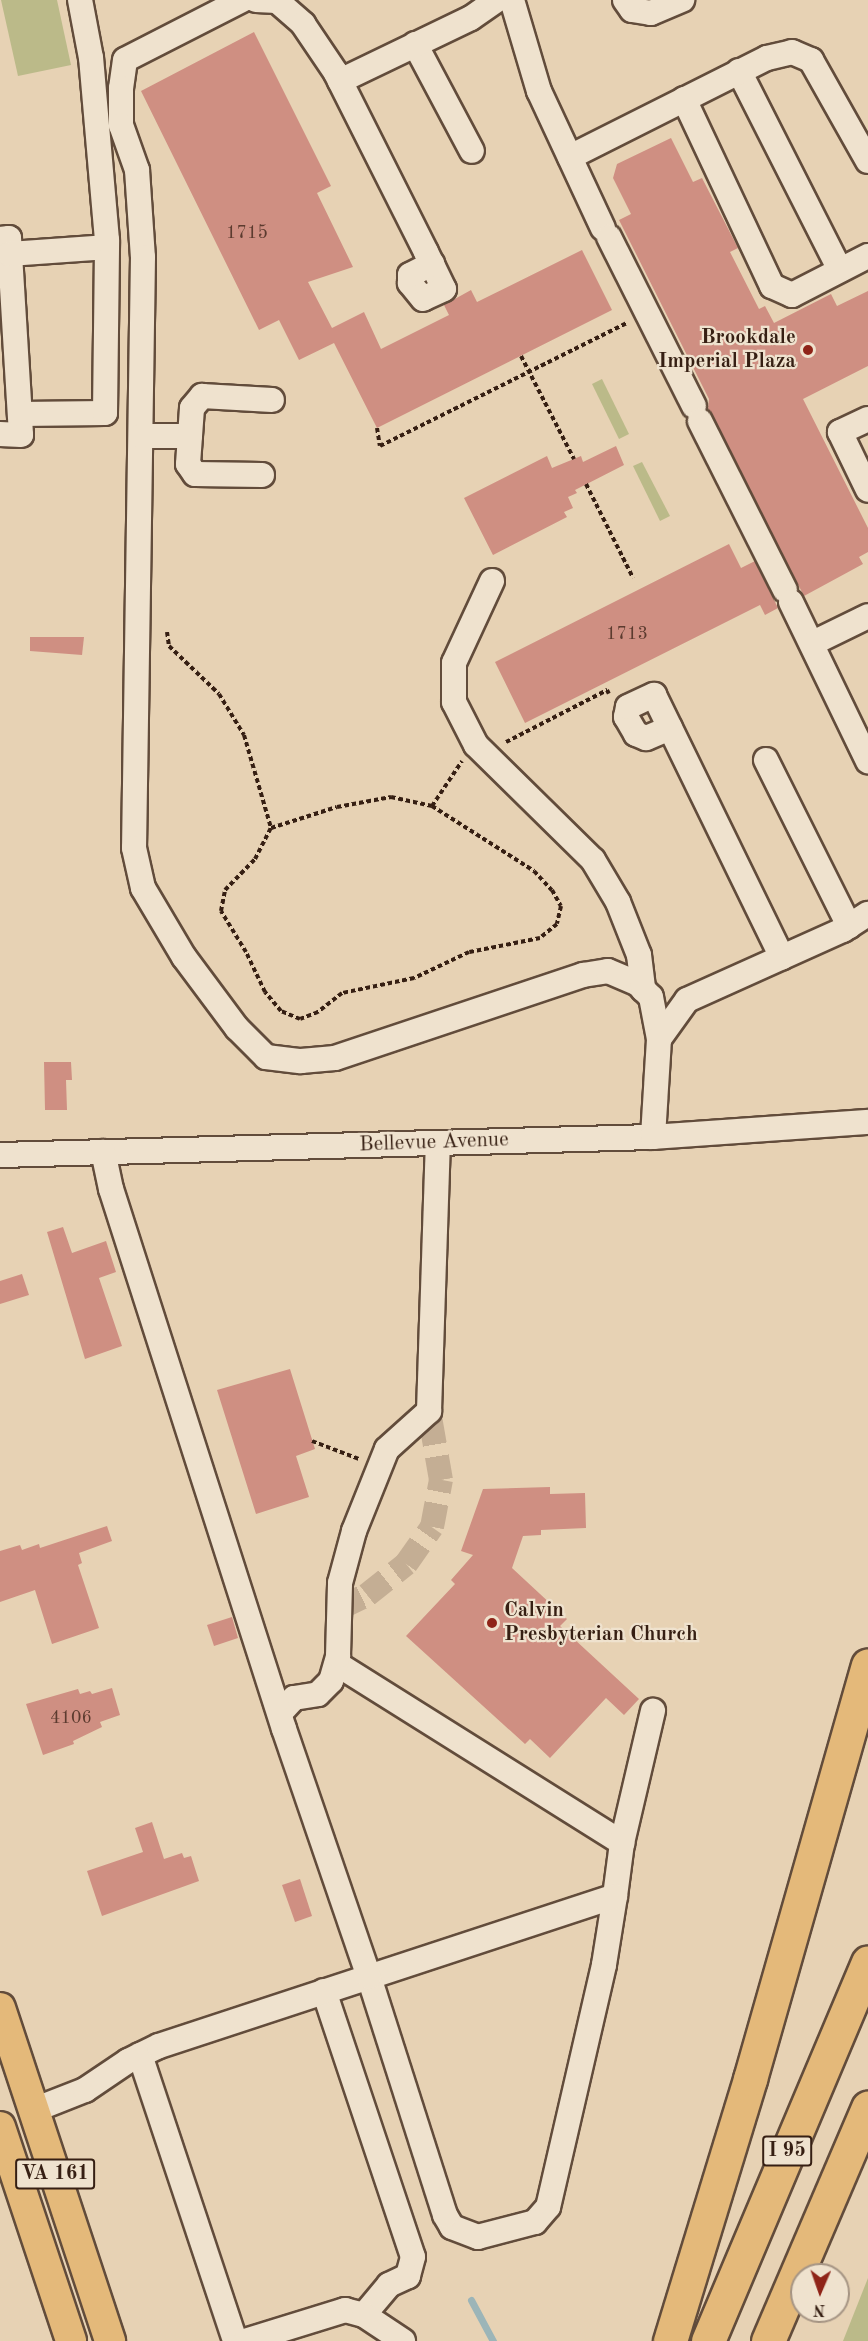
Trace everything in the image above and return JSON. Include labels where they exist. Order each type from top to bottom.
[{"type":"highway","points":[[670,2341],[754,2068],[868,1665]]},
{"type":"highway","name":"I 95","points":[[708,2341],[868,1962]]},
{"type":"highway","name":"I 95","points":[[768,2341],[868,2108]]},
{"type":"main road","name":"VA 161","points":[[2,2022],[34,2110],[110,2341]]},
{"type":"main road","name":"VA 161","points":[[0,2127],[71,2341]]},
{"type":"street","points":[[20,414],[105,414],[107,247],[91,57],[80,0]]},
{"type":"street","points":[[242,0],[125,60],[121,88],[121,125],[137,170],[143,257],[134,848],[143,888],[184,957],[237,1029],[266,1057],[301,1061],[335,1058],[583,975],[608,970],[651,997],[659,1039],[653,1137]]},
{"type":"street","points":[[256,0],[277,1],[303,24],[340,81],[432,264]]},
{"type":"street","points":[[340,81],[497,0]]},
{"type":"street","points":[[512,0],[539,91],[606,233],[813,643],[868,761]]},
{"type":"street","points":[[625,0],[632,10],[651,13],[680,0]]},
{"type":"street","points":[[415,44],[472,151]]},
{"type":"street","points":[[570,157],[739,71],[767,58],[792,52],[811,60],[868,161]]},
{"type":"street","points":[[739,71],[840,270]]},
{"type":"street","points":[[684,99],[772,286],[782,294],[792,295],[868,256]]},
{"type":"street","points":[[0,434],[21,435],[5,246],[107,247]]},
{"type":"street","points":[[262,475],[195,474],[188,464],[192,408],[202,396],[272,400]]},
{"type":"street","points":[[868,419],[840,432],[868,490]]},
{"type":"street","points":[[141,436],[190,436]]},
{"type":"street","points":[[492,581],[454,663],[454,702],[476,745],[593,860],[618,902],[635,944],[643,990]]},
{"type":"street","points":[[813,643],[868,616]]},
{"type":"street","points":[[670,728],[782,957]]},
{"type":"street","points":[[659,1039],[687,1000],[858,920],[766,760]]},
{"type":"street","name":"Bellevue Avenue","points":[[0,1155],[653,1137],[868,1122]]},
{"type":"street","points":[[281,1712],[294,1698],[318,1694],[331,1681],[337,1664],[340,1582],[354,1531],[387,1449],[429,1411],[438,1143]]},
{"type":"street","points":[[103,1152],[111,1189],[445,2215],[452,2227],[478,2237],[535,2222],[548,2207],[604,1965],[622,1843],[653,1711]]},
{"type":"street","points":[[337,1664],[622,1843]]},
{"type":"street","points":[[34,2110],[85,2090],[140,2055],[324,1991],[615,1896]]},
{"type":"street","points":[[324,1991],[413,2257],[408,2276],[389,2285],[364,2315]]},
{"type":"street","points":[[140,2055],[235,2341]]},
{"type":"street","points":[[245,2341],[345,2310],[364,2315],[403,2341]]},
{"type":"street","points":[[364,2315],[375,2341]]},
{"type":"path","points":[[377,428],[380,446],[627,323]]},
{"type":"path","points":[[521,356],[574,459]]},
{"type":"path","points":[[586,484],[633,578]]},
{"type":"path","points":[[167,632],[169,646],[219,694],[244,735],[272,828]]},
{"type":"path","points":[[432,806],[465,758],[484,754],[607,690],[611,697]]},
{"type":"path","points":[[391,798],[432,806],[534,871],[552,890],[561,906],[557,924],[540,938],[469,952],[414,978],[342,993],[318,1012],[300,1019],[281,1011],[264,992],[246,951],[220,911],[225,890],[255,859],[272,828],[337,807],[391,798]]},
{"type":"path","points":[[312,1440],[379,1467]]},
{"type":"shaded area","points":[[1,0],[57,0],[71,65],[18,76]]},
{"type":"shaded area","points":[[602,379],[629,434],[619,439],[592,384]]},
{"type":"shaded area","points":[[642,462],[670,516],[660,521],[633,466]]},
{"type":"shaded area","points":[[868,2278],[868,2341],[843,2341]]},
{"type":"building","points":[[254,32],[331,186],[317,193],[353,267],[308,282],[332,328],[364,312],[381,349],[449,315],[444,305],[471,290],[477,302],[582,250],[612,310],[377,428],[334,343],[299,360],[279,320],[259,330],[141,91]]},
{"type":"building","points":[[671,138],[693,182],[702,178],[738,248],[730,252],[759,309],[765,306],[774,323],[831,294],[837,306],[868,291],[868,366],[803,399],[868,528],[868,552],[859,557],[863,564],[804,596],[708,409],[709,399],[619,220],[631,214],[613,178],[617,164]]},
{"type":"building","points":[[616,446],[624,465],[575,490],[577,493],[568,497],[573,508],[564,512],[567,517],[493,555],[464,498],[547,456],[552,468],[581,456],[583,462]]},
{"type":"building","points":[[729,544],[741,568],[755,561],[778,608],[765,615],[760,605],[525,723],[495,662]]},
{"type":"building","points":[[30,637],[84,637],[82,655],[30,651]]},
{"type":"building","points":[[44,1062],[71,1062],[72,1080],[66,1080],[67,1110],[45,1110]]},
{"type":"building","points":[[63,1227],[72,1253],[106,1241],[116,1272],[99,1278],[122,1346],[85,1359],[47,1232]]},
{"type":"building","points":[[22,1274],[29,1295],[0,1304],[0,1281]]},
{"type":"building","points":[[290,1369],[315,1449],[296,1456],[309,1497],[256,1514],[217,1390]]},
{"type":"building","name":"Calvin Presbyterian Church","points":[[550,1487],[550,1494],[585,1493],[586,1528],[541,1530],[541,1535],[523,1536],[512,1568],[567,1619],[560,1626],[639,1699],[624,1715],[606,1698],[550,1758],[530,1739],[525,1744],[406,1636],[455,1584],[451,1580],[473,1555],[461,1551],[483,1489]]},
{"type":"building","points":[[107,1526],[112,1541],[79,1553],[82,1563],[78,1565],[99,1628],[52,1644],[35,1590],[0,1602],[0,1551],[20,1545],[22,1550],[39,1544],[40,1548]]},
{"type":"building","points":[[232,1617],[238,1638],[214,1646],[207,1625]]},
{"type":"building","points":[[112,1688],[120,1715],[100,1722],[102,1727],[73,1741],[74,1744],[43,1755],[26,1704],[78,1689],[80,1694],[90,1691],[92,1694]]},
{"type":"building","points":[[152,1822],[164,1859],[182,1853],[184,1858],[191,1856],[199,1881],[102,1916],[87,1871],[143,1852],[135,1828]]},
{"type":"building","points":[[300,1879],[312,1916],[295,1922],[282,1885]]},
{"type":"waterway","points":[[471,2300],[493,2341]]},
{"type":"tunnel","points":[[340,1608],[367,1595],[406,1564],[432,1527],[441,1480],[429,1411]]},
{"type":"place","name":"Brookdale Imperial Plaza","points":[[808,350]]},
{"type":"place","name":"Calvin Presbyterian Church","points":[[492,1623]]}]
